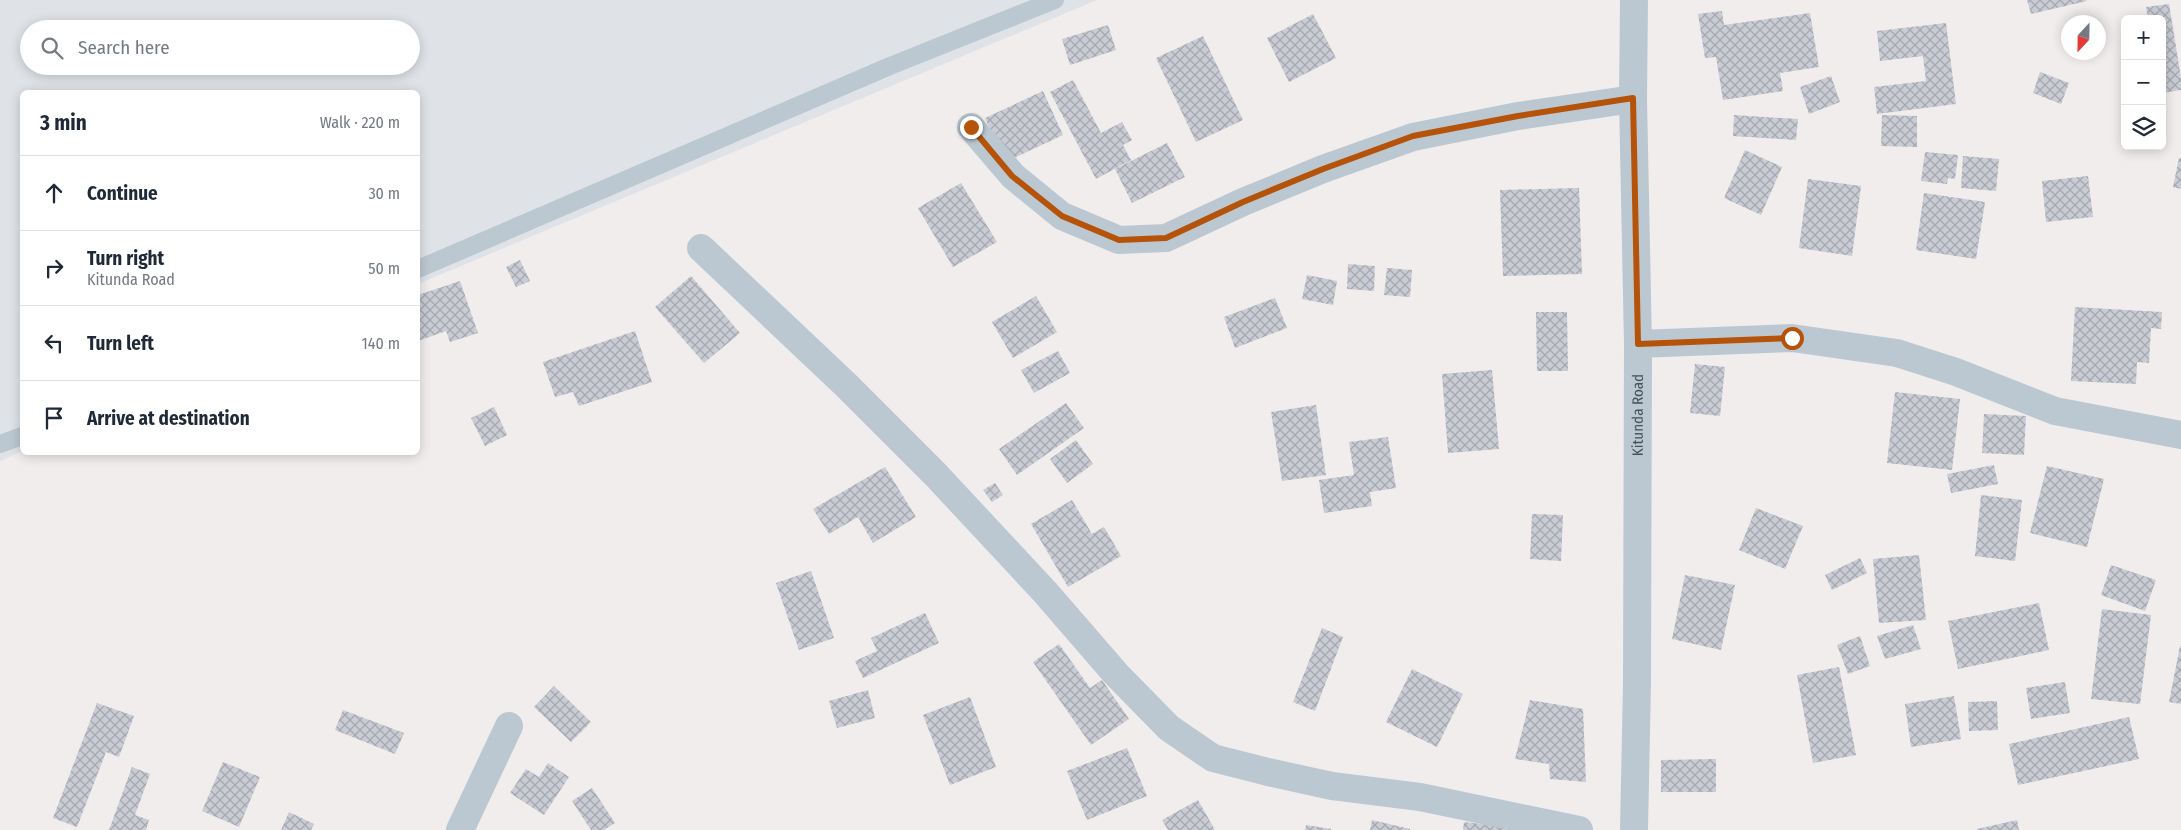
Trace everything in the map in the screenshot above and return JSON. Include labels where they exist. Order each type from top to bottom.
[{"type":"street","name":"Kitunda Road","points":[[1634,0],[1633,98],[1638,344],[1637,684],[1634,830]]},
{"type":"street","points":[[971,127],[1012,176],[1062,216],[1119,240],[1166,238],[1243,202],[1323,169],[1413,136],[1518,116],[1633,98]]},
{"type":"street","points":[[701,248],[846,385],[936,475],[1045,592],[1116,674],[1169,728],[1213,758],[1332,786],[1420,797],[1579,830]]},
{"type":"street","points":[[1638,344],[1792,338],[1897,353],[1956,372],[2055,411],[2181,436]]},
{"type":"street","points":[[460,830],[508,726]]},
{"type":"lane","points":[[420,268],[890,66],[1055,0]]},
{"type":"lane","points":[[0,444],[20,437]]},
{"type":"shaded area","points":[[0,0],[1097,0],[420,283],[420,90],[20,90],[20,452],[0,461]]},
{"type":"building","points":[[2027,0],[2086,0],[2087,1],[2031,14]]},
{"type":"building","points":[[2169,4],[2181,78],[2181,90],[2166,92],[2166,15],[2147,15],[2146,7]]},
{"type":"building","points":[[1722,11],[1724,25],[1810,13],[1819,67],[1780,73],[1783,91],[1723,100],[1716,57],[1705,58],[1698,14]]},
{"type":"building","points":[[1313,14],[1336,58],[1289,82],[1267,38]]},
{"type":"building","points":[[1946,23],[1956,104],[1877,114],[1874,87],[1926,81],[1923,56],[1880,61],[1877,31]]},
{"type":"building","points":[[1108,25],[1116,50],[1070,65],[1062,39]]},
{"type":"building","points":[[1203,36],[1243,120],[1196,142],[1156,58]]},
{"type":"building","points":[[2040,72],[2069,83],[2061,104],[2033,93]]},
{"type":"building","points":[[1831,76],[1840,102],[1809,114],[1800,87]]},
{"type":"building","points":[[1073,80],[1101,133],[1122,122],[1132,140],[1123,145],[1131,160],[1096,179],[1050,92]]},
{"type":"building","points":[[1043,91],[1063,135],[1005,162],[985,118]]},
{"type":"building","points":[[1734,115],[1798,119],[1796,140],[1733,136]]},
{"type":"building","points":[[1882,115],[1917,116],[1917,147],[1881,146]]},
{"type":"building","points":[[1167,143],[1185,177],[1132,203],[1115,169]]},
{"type":"building","points":[[1745,150],[1782,167],[1761,215],[1724,198]]},
{"type":"building","points":[[1925,152],[1958,155],[1955,179],[1948,178],[1947,184],[1921,181]]},
{"type":"building","points":[[1963,156],[1999,159],[1996,191],[1961,188]]},
{"type":"building","points":[[2179,158],[2181,159],[2181,189],[2173,187]]},
{"type":"building","points":[[2088,176],[2093,217],[2046,222],[2042,181]]},
{"type":"building","points":[[1808,179],[1861,186],[1852,256],[1799,248]]},
{"type":"building","points":[[961,183],[997,242],[953,267],[918,208]]},
{"type":"building","points":[[1579,188],[1582,274],[1503,276],[1500,190]]},
{"type":"building","points":[[1924,193],[1985,202],[1976,259],[1916,250]]},
{"type":"building","points":[[520,260],[530,281],[516,287],[506,267]]},
{"type":"building","points":[[1348,264],[1375,266],[1374,291],[1347,289]]},
{"type":"building","points":[[1387,268],[1412,270],[1410,297],[1384,295]]},
{"type":"building","points":[[1307,275],[1337,281],[1333,305],[1302,299]]},
{"type":"building","points":[[691,276],[740,333],[704,363],[655,307]]},
{"type":"building","points":[[460,281],[478,333],[450,342],[446,331],[420,340],[420,294]]},
{"type":"building","points":[[1036,296],[1057,332],[1013,358],[992,322]]},
{"type":"building","points":[[1275,298],[1287,328],[1235,348],[1224,317]]},
{"type":"building","points":[[2075,307],[2162,312],[2161,329],[2151,328],[2149,363],[2137,362],[2136,384],[2071,381]]},
{"type":"building","points":[[1536,312],[1567,312],[1568,371],[1537,371]]},
{"type":"building","points":[[635,331],[652,382],[579,406],[573,392],[555,397],[543,362]]},
{"type":"building","points":[[1058,351],[1070,373],[1034,393],[1021,370]]},
{"type":"building","points":[[1695,364],[1725,367],[1720,416],[1690,413]]},
{"type":"building","points":[[1492,370],[1499,449],[1448,453],[1442,374]]},
{"type":"building","points":[[1895,392],[1960,399],[1952,470],[1887,463]]},
{"type":"building","points":[[1066,403],[1084,428],[1017,475],[999,449]]},
{"type":"building","points":[[1316,405],[1326,475],[1282,481],[1271,412]]},
{"type":"building","points":[[494,407],[507,435],[485,446],[471,418]]},
{"type":"building","points":[[1984,414],[2026,416],[2024,455],[1982,453]]},
{"type":"building","points":[[1388,437],[1396,488],[1370,492],[1372,506],[1324,513],[1319,480],[1354,475],[1349,442]]},
{"type":"building","points":[[1076,440],[1093,464],[1067,483],[1050,459]]},
{"type":"building","points":[[1994,465],[1998,484],[1951,493],[1947,474]]},
{"type":"building","points":[[2047,466],[2104,479],[2087,547],[2030,533]]},
{"type":"building","points":[[885,467],[916,517],[873,543],[858,517],[829,534],[813,509]]},
{"type":"building","points":[[995,483],[1003,495],[992,502],[983,490]]},
{"type":"building","points":[[1981,495],[2022,500],[2015,561],[1975,556]]},
{"type":"building","points":[[1072,500],[1092,534],[1104,527],[1121,556],[1068,587],[1031,524]]},
{"type":"building","points":[[1756,508],[1803,526],[1785,569],[1739,550]]},
{"type":"building","points":[[1532,514],[1563,515],[1561,561],[1530,559]]},
{"type":"building","points":[[1919,555],[1926,620],[1879,623],[1873,559]]},
{"type":"building","points":[[1860,558],[1867,573],[1832,590],[1825,575]]},
{"type":"building","points":[[2111,565],[2156,580],[2145,611],[2101,595]]},
{"type":"building","points":[[811,571],[834,638],[799,650],[776,583]]},
{"type":"building","points":[[1685,575],[1735,585],[1721,650],[1672,639]]},
{"type":"building","points":[[2039,603],[2049,650],[1958,669],[1948,621]]},
{"type":"building","points":[[2102,609],[2151,615],[2140,704],[2091,699]]},
{"type":"building","points":[[925,613],[939,643],[863,678],[855,661],[877,651],[871,638]]},
{"type":"building","points":[[1913,625],[1921,649],[1885,659],[1877,636]]},
{"type":"building","points":[[1322,628],[1343,637],[1315,711],[1293,702]]},
{"type":"building","points":[[1860,636],[1870,666],[1848,674],[1837,645]]},
{"type":"building","points":[[1059,644],[1090,688],[1102,680],[1129,719],[1091,745],[1033,662]]},
{"type":"building","points":[[2181,646],[2181,704],[2169,702]]},
{"type":"building","points":[[1839,667],[1856,755],[1813,763],[1797,675]]},
{"type":"building","points":[[1412,669],[1463,694],[1437,747],[1386,722]]},
{"type":"building","points":[[2065,682],[2070,713],[2031,719],[2026,688]]},
{"type":"building","points":[[554,686],[591,722],[571,742],[534,707]]},
{"type":"building","points":[[868,690],[875,718],[837,728],[829,701]]},
{"type":"building","points":[[1954,696],[1961,739],[1911,747],[1905,704]]},
{"type":"building","points":[[970,697],[996,767],[950,785],[923,715]]},
{"type":"building","points":[[1530,700],[1583,709],[1586,782],[1550,779],[1549,764],[1515,759]]},
{"type":"building","points":[[1997,701],[1998,730],[1969,731],[1968,702]]},
{"type":"building","points":[[97,703],[134,716],[119,757],[106,752],[77,827],[53,818]]},
{"type":"building","points":[[343,710],[404,733],[395,754],[335,730]]},
{"type":"building","points":[[2129,717],[2139,759],[2018,785],[2009,744]]},
{"type":"building","points":[[1127,748],[1147,796],[1087,820],[1067,771]]},
{"type":"building","points":[[1716,759],[1716,792],[1661,792],[1661,760]]},
{"type":"building","points":[[223,762],[260,777],[239,827],[202,811]]},
{"type":"building","points":[[548,763],[569,777],[544,815],[510,793],[526,769],[539,777]]},
{"type":"building","points":[[132,767],[150,774],[135,815],[149,820],[146,830],[109,830]]},
{"type":"building","points":[[592,788],[615,823],[604,830],[591,830],[572,801]]},
{"type":"building","points":[[1198,800],[1215,830],[1168,830],[1162,820]]},
{"type":"building","points":[[289,812],[314,824],[311,830],[281,830]]},
{"type":"building","points":[[1372,820],[1410,829],[1410,830],[1370,830]]},
{"type":"building","points":[[2017,820],[2019,830],[1977,830],[1977,829]]},
{"type":"building","points":[[1464,822],[1526,829],[1526,830],[1463,830]]},
{"type":"building","points":[[1306,825],[1331,829],[1331,830],[1305,830]]},
{"type":"route","points":[[971,127],[1012,176],[1062,216],[1119,240],[1166,238],[1243,202],[1323,169],[1413,136],[1518,116],[1633,98],[1638,344],[1792,338]]}]
